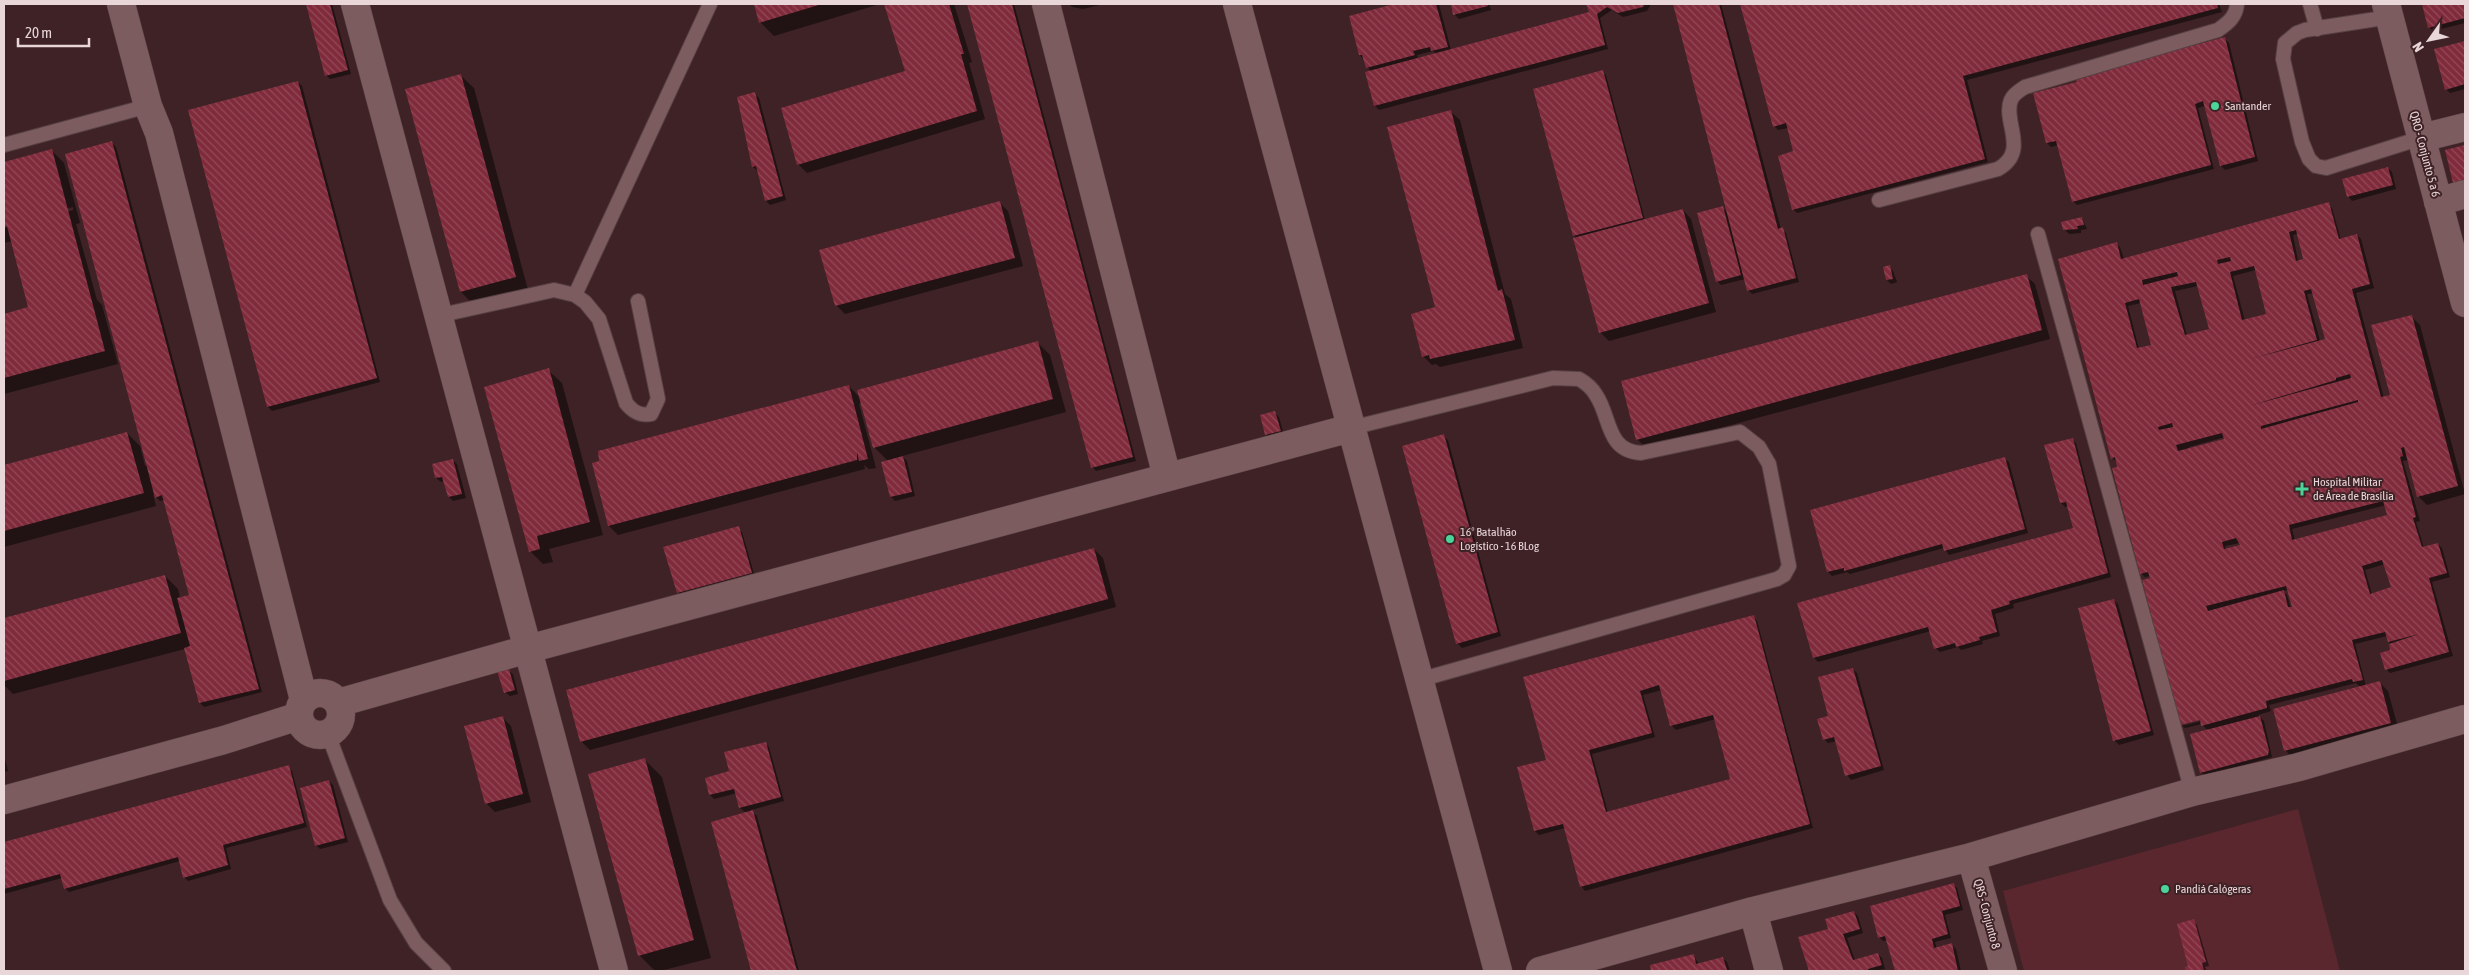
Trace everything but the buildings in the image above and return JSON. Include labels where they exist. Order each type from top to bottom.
[{"type":"street","points":[[4,800],[224,740],[302,708],[310,695],[326,694],[338,703],[340,721],[336,729],[328,734],[318,735],[309,732],[302,725],[302,708],[159,133],[148,106],[121,4]]},
{"type":"street","points":[[355,4],[437,316],[614,971]]},
{"type":"street","points":[[1046,4],[1167,478]]},
{"type":"street","points":[[1237,4],[1498,971]]},
{"type":"street","name":"QRO - Conjunto 5 a 6","points":[[2388,10],[2465,303]]},
{"type":"street","points":[[2421,138],[2465,126]]},
{"type":"street","points":[[2438,202],[2465,194]]},
{"type":"street","points":[[338,703],[528,649],[1352,428]]},
{"type":"street","points":[[1540,971],[1753,912],[1971,857],[2192,792],[2299,767],[2465,719]]},
{"type":"street","name":"QRS - Conjunto 8","points":[[1971,857],[2002,971]]},
{"type":"street","points":[[1753,912],[1769,971]]},
{"type":"lane","points":[[575,295],[710,4]]},
{"type":"lane","points":[[1879,200],[1998,169],[2010,159],[2014,144],[2010,106],[2011,98],[2025,87],[2218,30],[2230,22],[2237,10],[2237,4]]},
{"type":"lane","points":[[2310,4],[2317,28]]},
{"type":"lane","points":[[2388,10],[2297,33],[2285,43],[2283,59],[2302,142],[2310,159],[2316,166],[2326,168],[2421,138]]},
{"type":"lane","points":[[4,145],[148,106]]},
{"type":"lane","points":[[2038,234],[2192,792]]},
{"type":"lane","points":[[437,316],[554,290],[575,295],[585,302],[599,319],[626,403],[631,409],[643,416],[652,414],[658,399],[638,301]]},
{"type":"lane","points":[[1352,428],[1553,378],[1579,379],[1597,396],[1613,438],[1631,452],[1641,452],[1740,432],[1760,446],[1769,464],[1789,566],[1784,575],[1777,580],[1419,680]]},
{"type":"lane","points":[[328,734],[390,900],[416,944],[444,971]]},
{"type":"shaded area","name":"Pandiá Calógeras","points":[[2298,809],[2340,971],[2024,971],[2003,891]]},
{"type":"place","name":"Santander","points":[[2215,106]]},
{"type":"place","name":"Hospital Militar de Área de Brasília","points":[[2302,489]]},
{"type":"place","name":"16º Batalhão Logístico - 16 BLog","points":[[1450,539]]},
{"type":"place","name":"Pandiá Calógeras","points":[[2165,889]]}]
